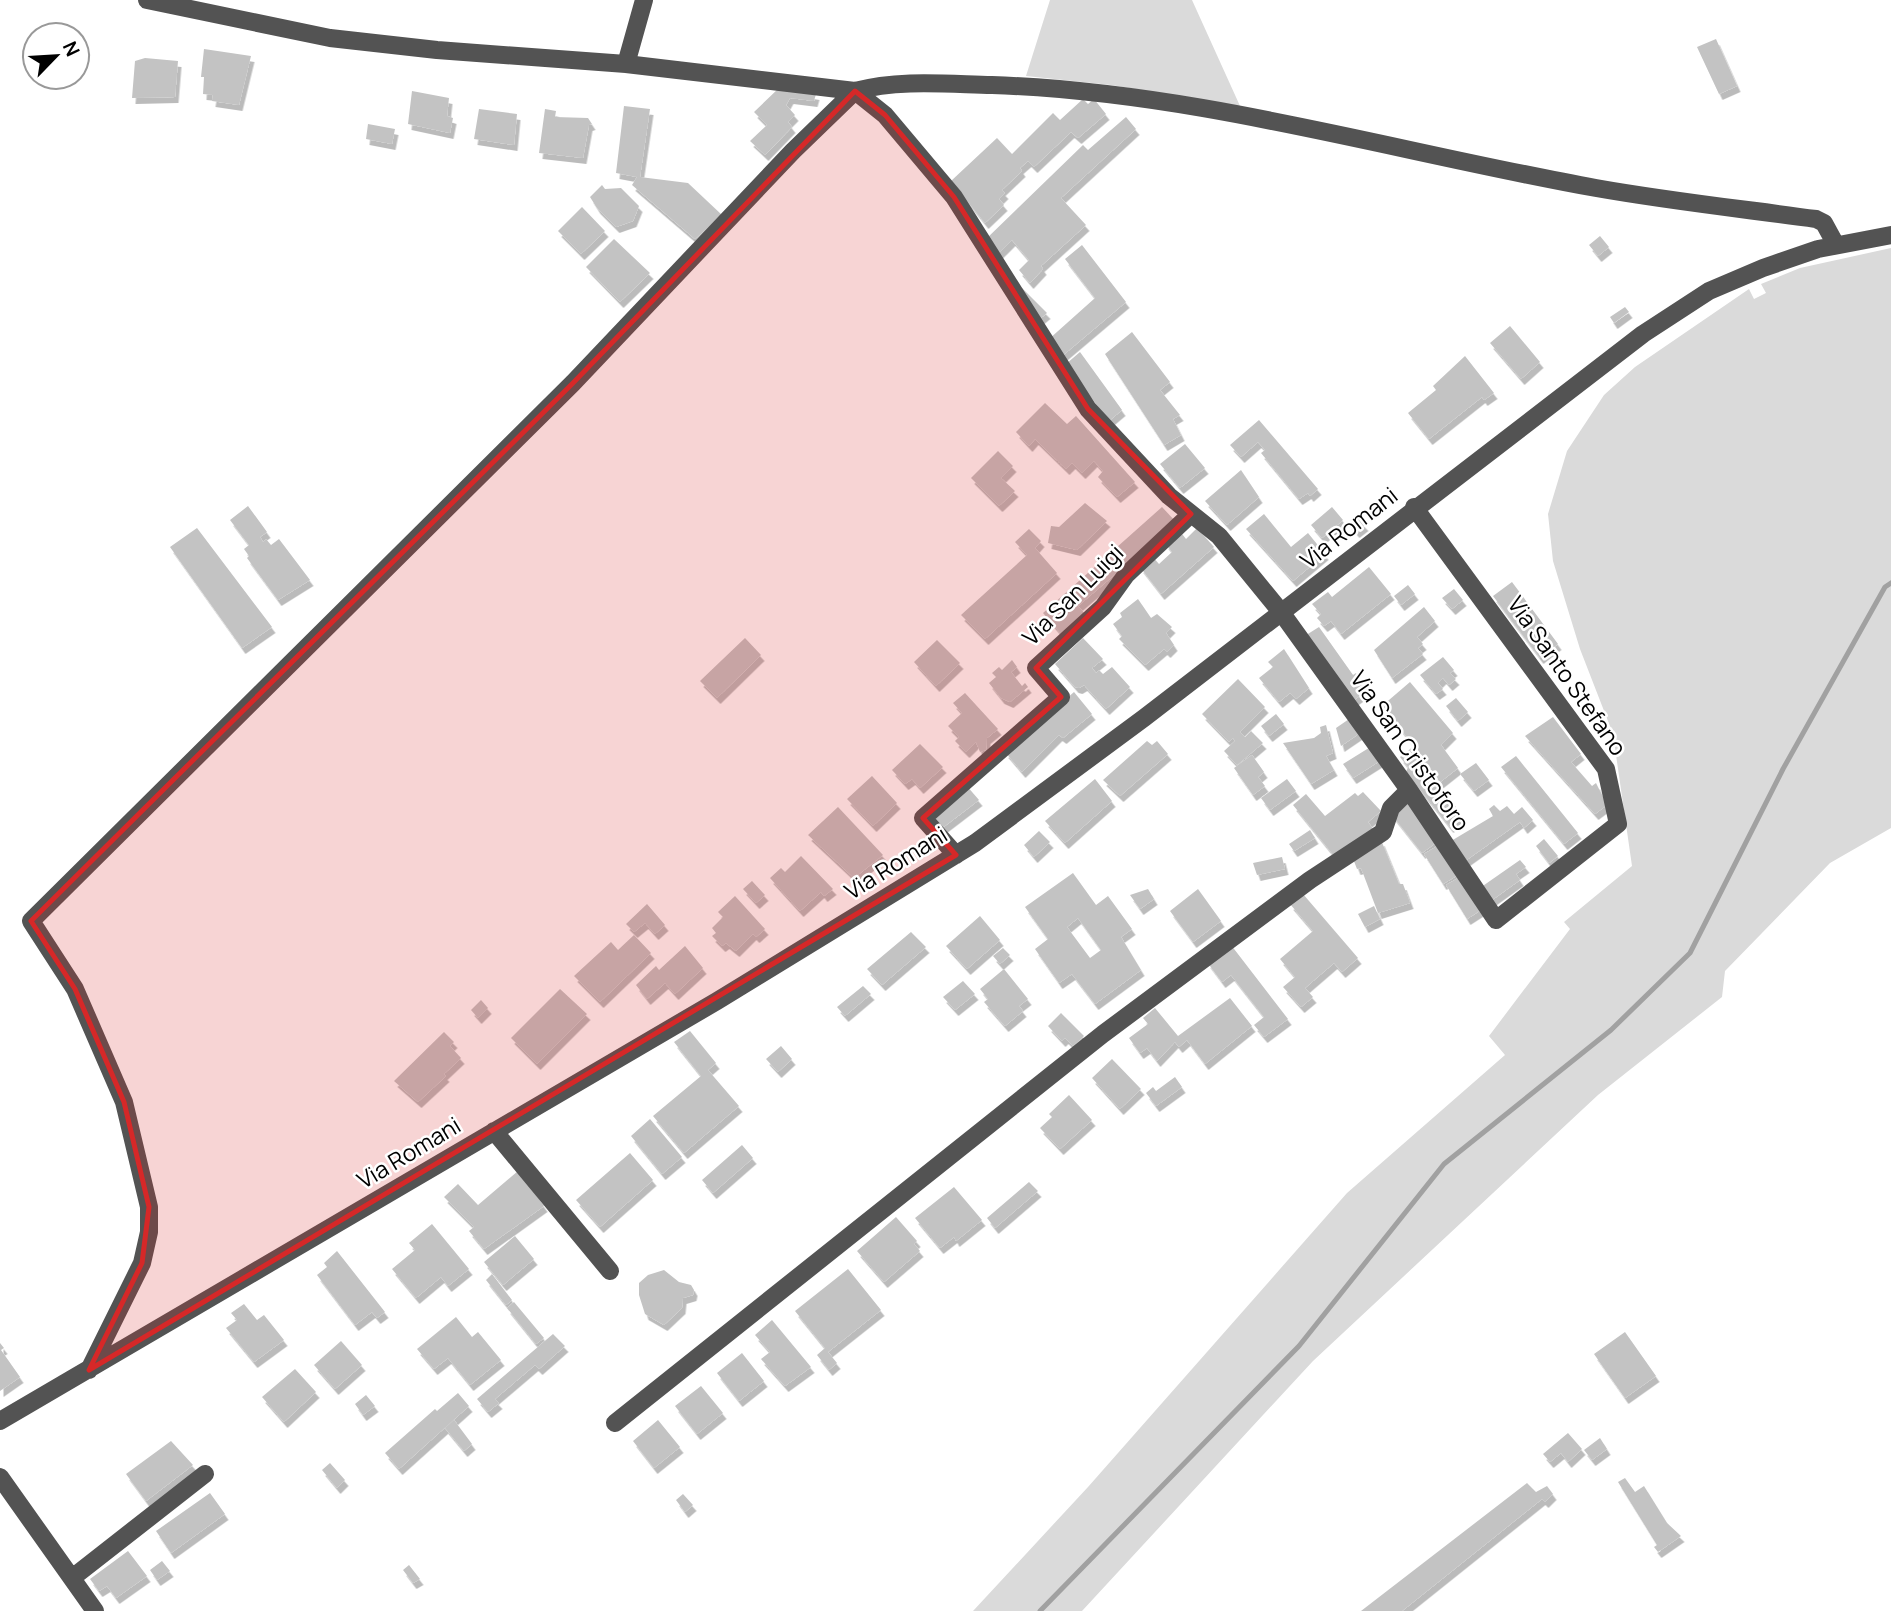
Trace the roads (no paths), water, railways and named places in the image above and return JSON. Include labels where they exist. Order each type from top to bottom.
[{"type":"street","points":[[147,0],[330,38],[438,50],[626,64],[855,90],[875,85],[948,83],[1037,86],[1130,95],[1350,135],[1596,188],[1816,219],[1824,223],[1836,245]]},
{"type":"street","points":[[626,64],[644,0]]},
{"type":"street","points":[[89,1370],[142,1264],[149,1232],[149,1208],[124,1102],[75,989],[31,920],[573,383],[793,151],[855,90]]},
{"type":"street","name":"Via San Cristoforo","points":[[855,90],[885,115],[954,197],[1088,409],[1169,496],[1219,536],[1282,612],[1409,790],[1496,920]]},
{"type":"street","name":"Via Romani","points":[[0,1421],[717,1002],[956,855],[1016,815],[1282,612],[1414,507],[1643,334],[1709,290],[1763,268],[1836,245],[1891,235]]},
{"type":"street","name":"Via Santo Stefano","points":[[1414,507],[1606,769],[1618,824],[1496,920]]},
{"type":"street","name":"Via San Luigi","points":[[956,855],[923,818],[1061,697],[1036,668],[1103,607],[1126,575],[1191,514]]},
{"type":"street","points":[[615,1423],[1103,1034],[1289,894],[1383,832],[1391,808],[1409,790]]},
{"type":"street","points":[[494,1131],[610,1270]]},
{"type":"street","points":[[72,1578],[205,1474]]},
{"type":"street","points":[[0,1477],[95,1611]]},
{"type":"waterway","points":[[1040,1611],[1299,1346],[1444,1164],[1611,1030],[1690,953],[1783,769],[1885,587],[1891,583]]}]
